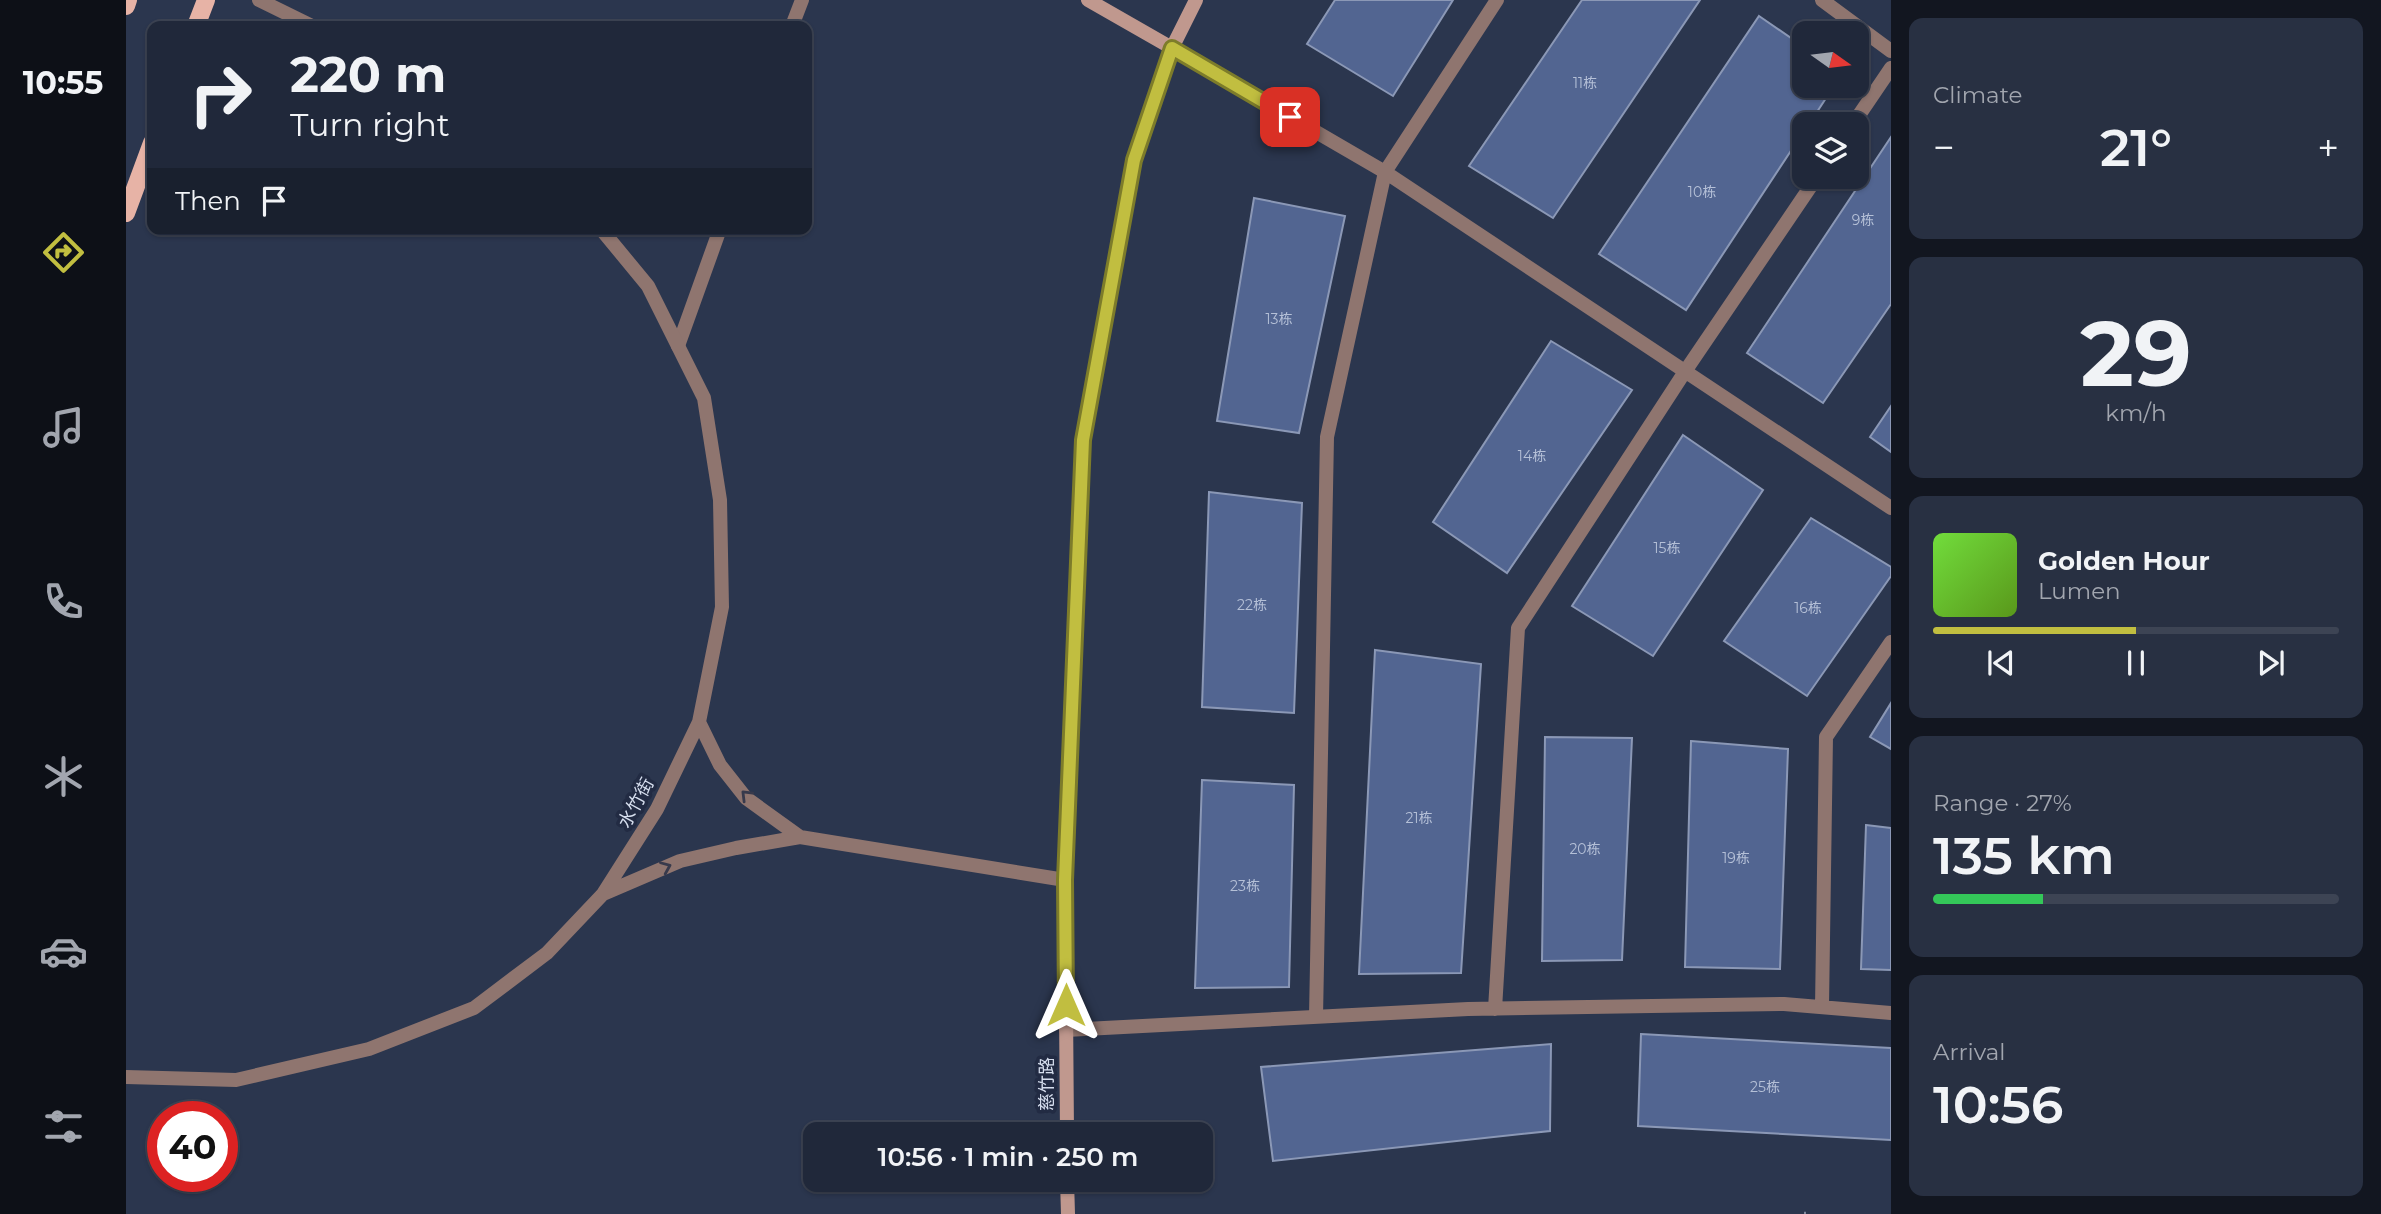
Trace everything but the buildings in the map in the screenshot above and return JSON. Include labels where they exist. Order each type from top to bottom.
[{"type":"main road","points":[[126,6],[128,0]]},
{"type":"main road","points":[[199,21],[206,0]]},
{"type":"main road","points":[[126,213],[147,156]]},
{"type":"street","points":[[259,0],[302,21]]},
{"type":"street","points":[[794,21],[802,0]]},
{"type":"street","points":[[1088,0],[1385,172],[1891,508]]},
{"type":"street","name":"慈竹路","points":[[1067,1122],[1065,880],[1083,440],[1134,160],[1172,48],[1196,0]]},
{"type":"street","points":[[1316,1017],[1327,437],[1385,172],[1497,0]]},
{"type":"street","points":[[1822,0],[1891,51]]},
{"type":"street","points":[[1861,112],[1891,68]]},
{"type":"street","points":[[1494,1009],[1518,628],[1686,370],[1809,189]]},
{"type":"street","name":"水竹街","points":[[126,1077],[236,1080],[369,1049],[474,1008],[547,953],[603,894],[657,809],[699,722],[722,607],[720,500],[704,398],[648,286],[606,235]]},
{"type":"street","points":[[678,346],[718,235]]},
{"type":"street","points":[[1822,1007],[1826,737],[1891,642]]},
{"type":"street","points":[[699,722],[720,765],[746,798],[800,837]]},
{"type":"street","points":[[603,894],[680,862],[736,848],[800,837],[1065,880]]},
{"type":"street","points":[[1066,1030],[1494,1009],[1784,1004],[1891,1013]]},
{"type":"street","points":[[1068,1192],[1068,1214]]},
{"type":"route","points":[[1066,1005],[1065,880],[1083,440],[1134,160],[1172,48],[1290,117]]}]
